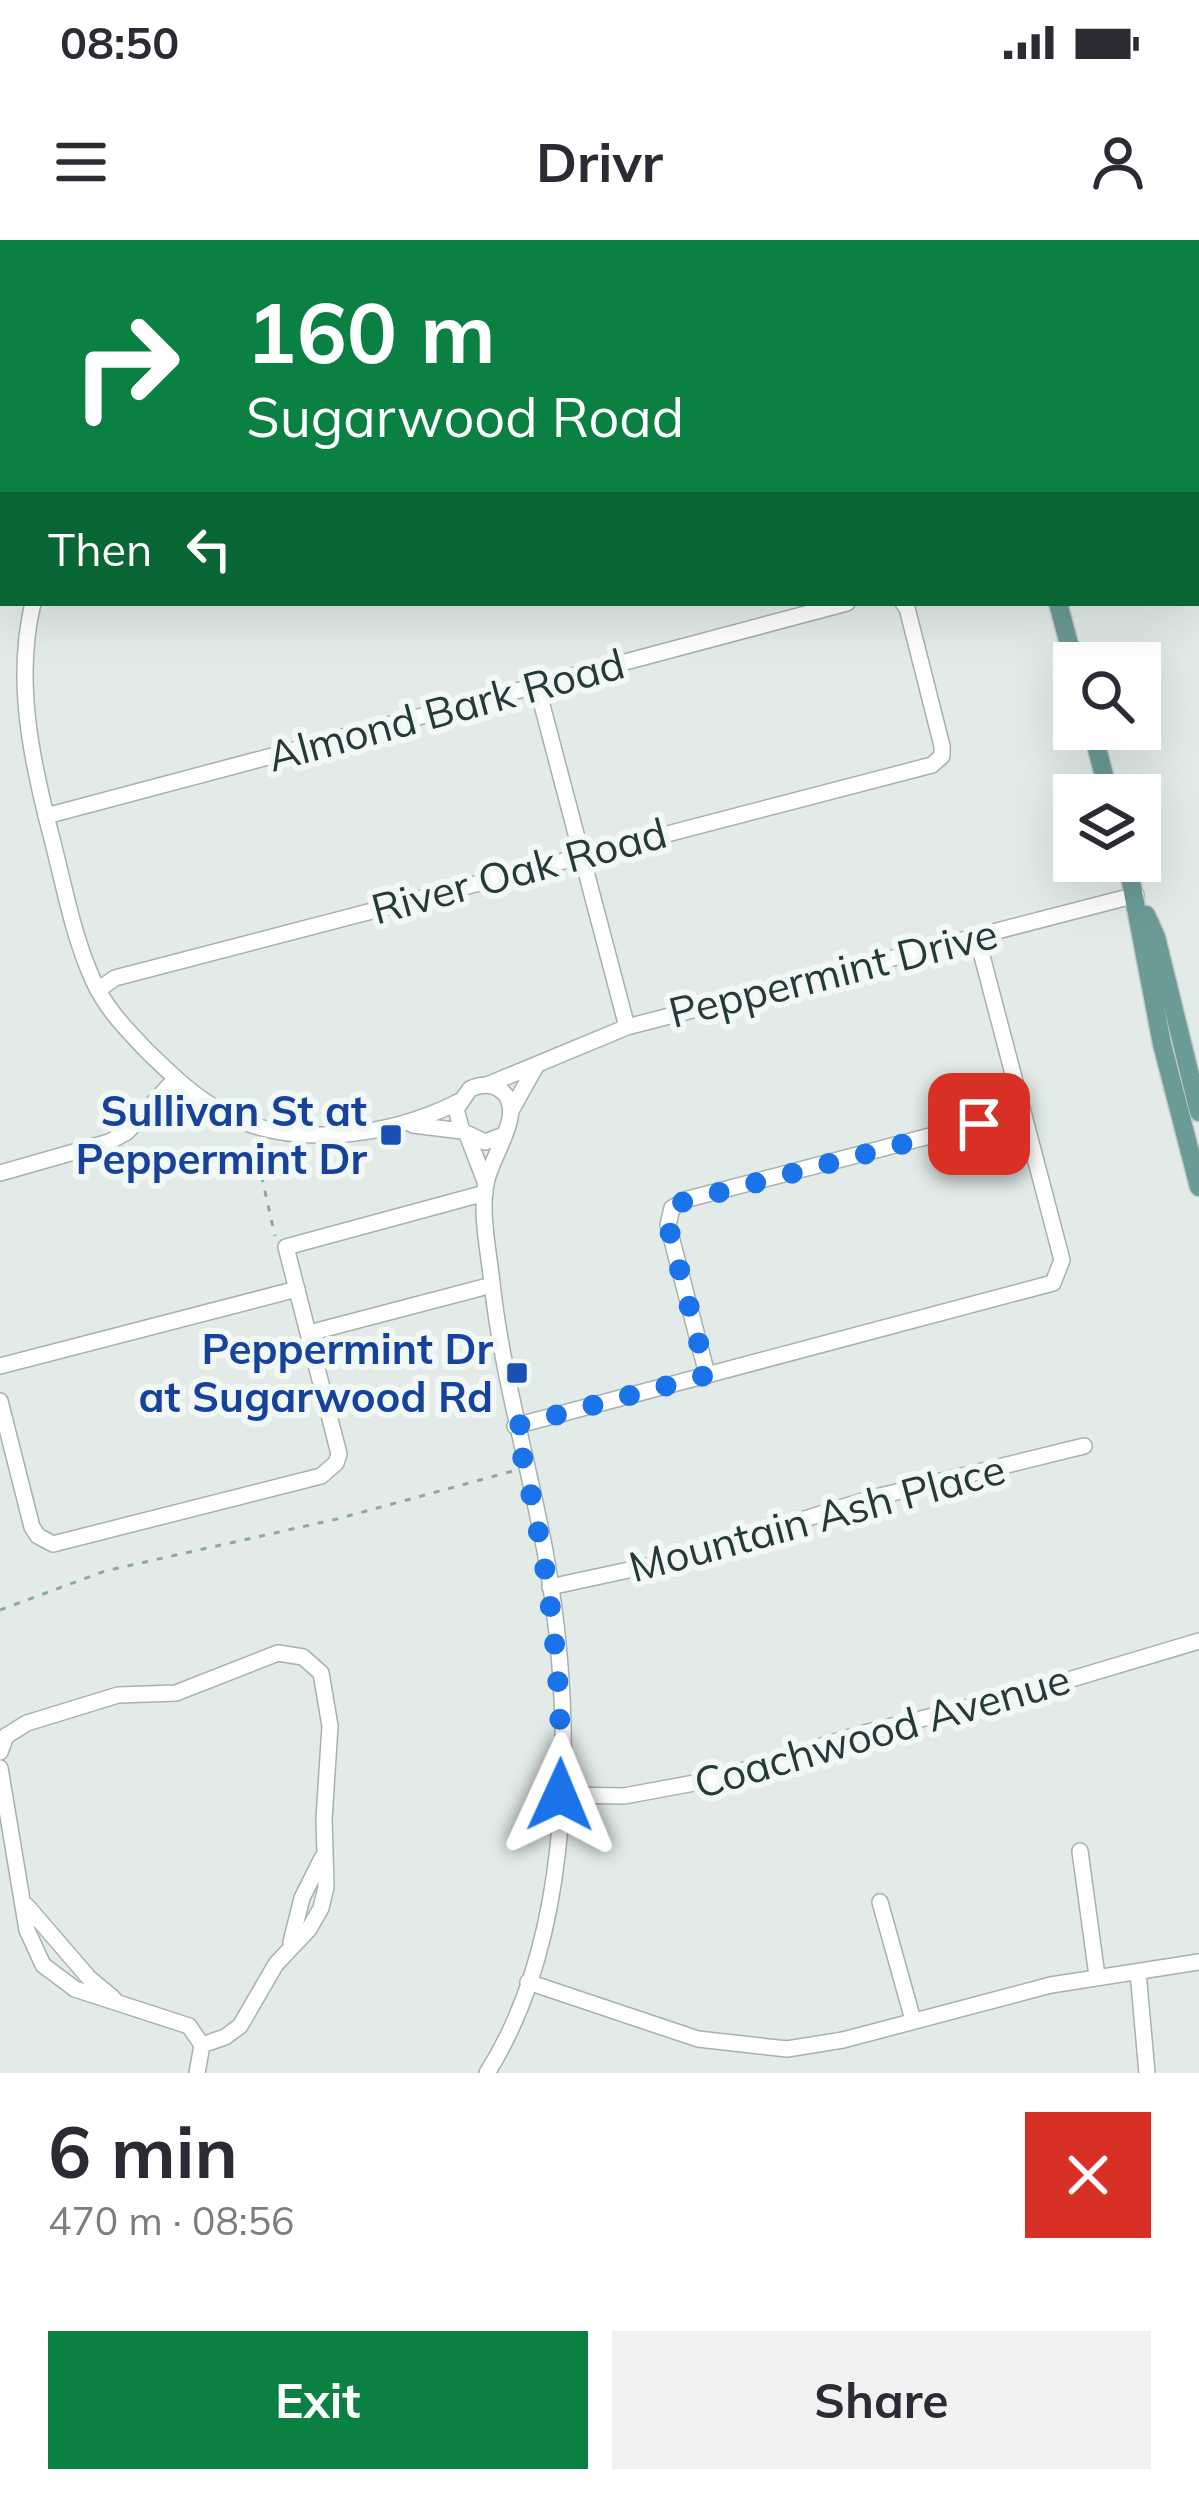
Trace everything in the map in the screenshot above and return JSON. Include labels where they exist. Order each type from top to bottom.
[{"type":"main road","points":[[1059,606],[1068,642]]},
{"type":"main road","points":[[1133,882],[1162,1044],[1197,1160],[1199,1186]]},
{"type":"main road","points":[[1136,895],[1156,937],[1199,1112]]},
{"type":"street","points":[[33,606],[26,700],[46,816],[85,959],[120,1024],[175,1079],[221,1112],[276,1130],[332,1134],[404,1124],[458,1102],[470,1088],[487,1085],[504,1093],[512,1109]]},
{"type":"street","name":"Almond Bark Road","points":[[46,816],[836,606]]},
{"type":"street","name":"River Oak Road","points":[[98,990],[115,978],[932,765],[942,756],[943,746],[906,606]]},
{"type":"street","points":[[537,686],[627,1027]]},
{"type":"street","name":"Peppermint Drive","points":[[487,1085],[627,1027],[1136,895]]},
{"type":"street","points":[[515,1426],[1053,1283],[1062,1260],[977,937]]},
{"type":"street","points":[[486,1188],[512,1109],[536,1066]]},
{"type":"street","points":[[0,1173],[110,1142],[127,1132],[175,1079]]},
{"type":"street","points":[[458,1102],[456,1117],[486,1188],[492,1285],[515,1426],[550,1587],[562,1724],[550,1898],[528,1982],[487,2073]]},
{"type":"street","points":[[707,1375],[668,1225],[672,1208],[688,1199],[1022,1112]]},
{"type":"street","points":[[404,1124],[485,1142],[501,1136]]},
{"type":"street","points":[[0,1401],[32,1527],[46,1542],[64,1544],[330,1471],[339,1454],[286,1247],[486,1188]]},
{"type":"street","points":[[309,1333],[492,1285]]},
{"type":"street","points":[[0,1366],[297,1289]]},
{"type":"street","name":"Mountain Ash Place","points":[[550,1587],[670,1562],[872,1498],[1084,1446]]},
{"type":"street","name":"Coachwood Avenue","points":[[560,1795],[624,1796],[716,1779],[860,1734],[1018,1695],[1199,1641]]},
{"type":"street","points":[[0,1752],[7,1736],[27,1723],[118,1695],[176,1693],[262,1658],[292,1653],[321,1673],[330,1726],[326,1887],[321,1907],[309,1929],[290,1945],[261,1986],[240,2026],[202,2045]]},
{"type":"street","points":[[0,1768],[31,1946],[48,1970],[75,1989],[188,2026],[202,2045],[197,2073]]},
{"type":"street","points":[[1080,1851],[1097,1976]]},
{"type":"street","points":[[290,1945],[302,1898],[324,1855]]},
{"type":"street","points":[[302,1898],[321,1907]]},
{"type":"street","points":[[880,1902],[913,2020]]},
{"type":"street","points":[[25,1903],[65,1952],[116,2000]]},
{"type":"street","points":[[48,1970],[65,1952]]},
{"type":"street","points":[[528,1982],[698,2039],[761,2049],[811,2047],[1097,1976],[1199,1962]]},
{"type":"street","points":[[1138,1972],[1147,2073]]},
{"type":"path","points":[[0,1610],[104,1571],[337,1520],[526,1468]]},
{"type":"place","name":"Sullivan St at Peppermint Dr","points":[[391,1135]]},
{"type":"place","name":"Peppermint Dr at Sugarwood Rd","points":[[517,1373]]},
{"type":"route","points":[[560,1795],[562,1724],[550,1587],[538,1514],[515,1426],[707,1375],[668,1225],[672,1208],[679,1203],[979,1124]]}]
